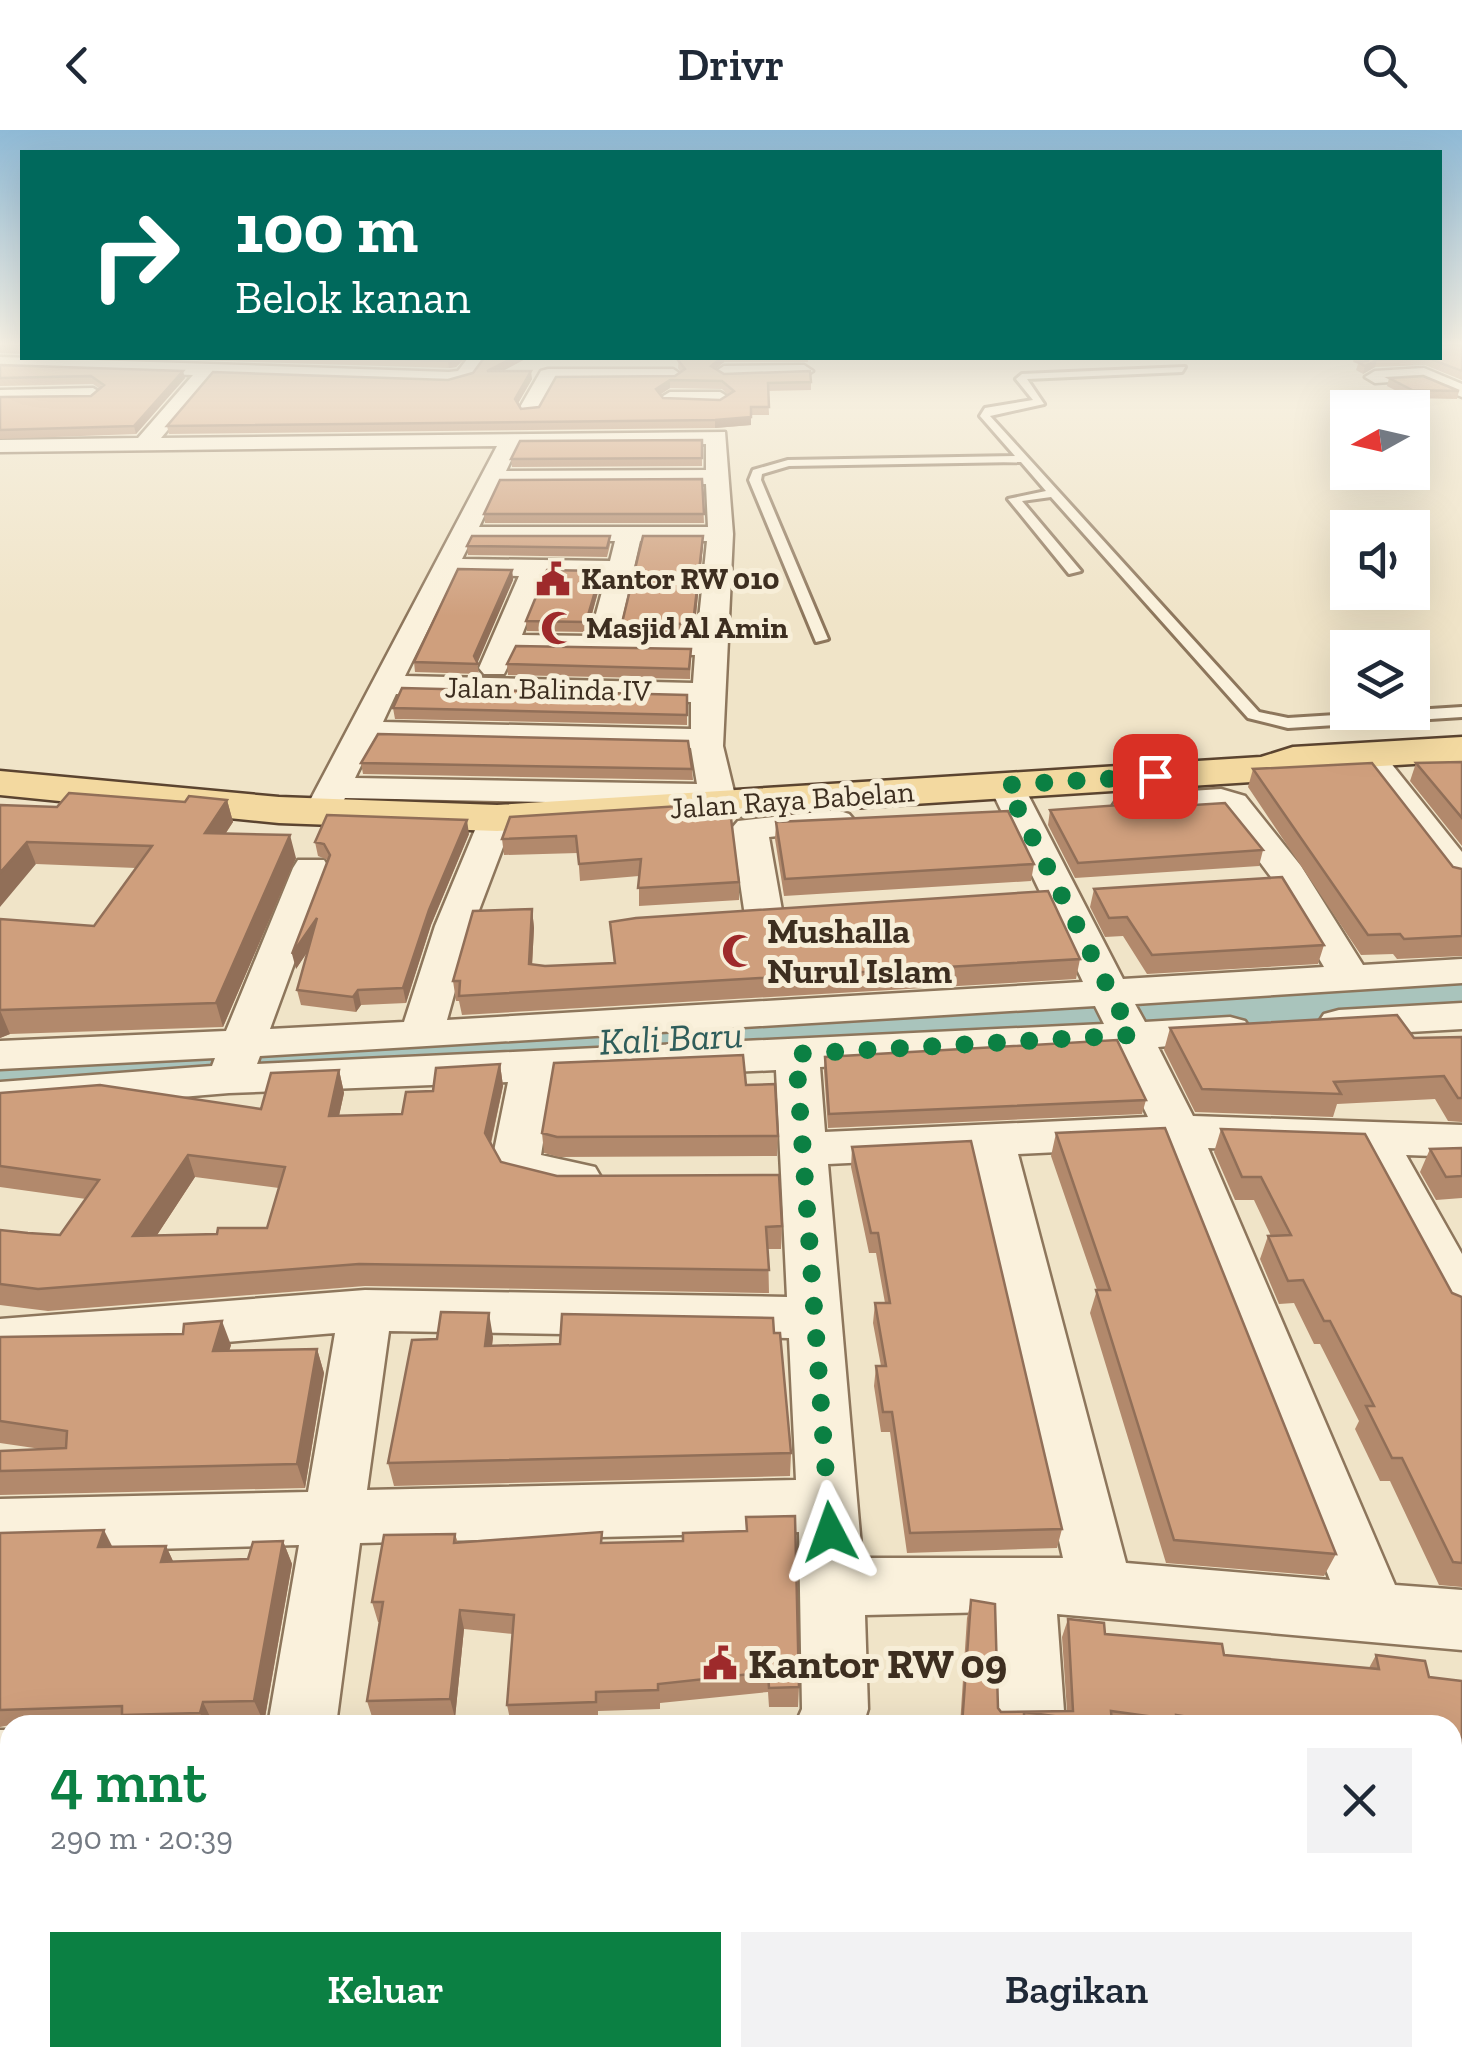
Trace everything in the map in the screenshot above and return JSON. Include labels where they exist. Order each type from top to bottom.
[{"type":"main road","name":"Jalan Raya Babelan","points":[[0,783],[327,800],[498,818],[718,800],[1012,799],[1267,769],[1293,758],[1462,750]]},
{"type":"street","points":[[64,444],[73,435]]},
{"type":"street","points":[[146,442],[152,435]]},
{"type":"street","points":[[0,446],[146,442],[222,435]]},
{"type":"street","points":[[329,435],[560,435]]},
{"type":"street","points":[[622,435],[633,477]]},
{"type":"street","points":[[511,438],[327,800],[718,800],[708,739],[720,534],[708,504],[718,435]]},
{"type":"street","points":[[491,478],[714,476]]},
{"type":"street","points":[[478,504],[512,504]]},
{"type":"street","points":[[598,534],[600,505]]},
{"type":"street","points":[[462,534],[720,534]]},
{"type":"street","points":[[602,645],[630,535]]},
{"type":"street","points":[[446,567],[621,569]]},
{"type":"street","points":[[487,688],[535,568]]},
{"type":"street","points":[[504,643],[711,646]]},
{"type":"street","name":"Jalan Balinda IV","points":[[386,685],[709,694]]},
{"type":"street","points":[[542,735],[552,690]]},
{"type":"street","points":[[363,731],[708,739]]},
{"type":"street","points":[[1366,754],[1462,876]]},
{"type":"street","points":[[1012,799],[1077,895],[1121,1014],[1178,1132],[1374,1610]]},
{"type":"street","points":[[807,914],[745,917],[752,826],[1012,799],[1226,800],[1234,803],[1289,879],[1352,981]]},
{"type":"street","points":[[420,1035],[454,926],[498,818]]},
{"type":"street","points":[[236,1061],[310,868]]},
{"type":"street","points":[[1245,882],[1289,879]]},
{"type":"street","points":[[1020,899],[1077,895]]},
{"type":"street","points":[[0,1055],[534,1064],[741,1036],[796,1054],[1352,981],[1462,971]]},
{"type":"street","points":[[0,1097],[420,1035],[741,1036],[1121,1014],[1287,1026],[1462,1016]]},
{"type":"street","points":[[796,1054],[791,1168],[816,1318],[834,1587],[833,1715]]},
{"type":"street","points":[[534,1064],[516,1156],[518,1166],[559,1178],[625,1178]]},
{"type":"street","points":[[791,1168],[991,1141],[1178,1132],[1462,1141]]},
{"type":"street","points":[[1373,1137],[1462,1301]]},
{"type":"street","points":[[991,1141],[1102,1589]]},
{"type":"street","points":[[0,1340],[366,1310],[816,1318]]},
{"type":"street","points":[[304,1715],[366,1310]]},
{"type":"street","points":[[0,1526],[828,1505]]},
{"type":"street","points":[[834,1587],[1024,1583],[1462,1620]]},
{"type":"street","points":[[1024,1583],[1031,1715]]},
{"type":"lane","points":[[1002,435],[1254,715],[1288,723],[1462,712]]},
{"type":"lane","points":[[820,640],[755,480],[757,472],[788,464],[983,456],[1023,459]]},
{"type":"lane","points":[[1054,493],[1014,499],[1074,571]]},
{"type":"building","points":[[702,440],[702,458],[511,459],[520,441]]},
{"type":"building","points":[[702,479],[704,514],[484,514],[500,480]]},
{"type":"building","points":[[472,536],[610,536],[607,548],[467,546]]},
{"type":"building","points":[[643,536],[703,536],[693,624],[622,623]]},
{"type":"building","points":[[458,569],[512,570],[474,656],[478,664],[414,662]]},
{"type":"building","points":[[547,570],[601,571],[586,622],[526,621]]},
{"type":"building","points":[[516,646],[691,649],[689,669],[507,664]]},
{"type":"building","points":[[402,688],[687,695],[687,715],[393,708]]},
{"type":"building","points":[[378,734],[688,741],[692,769],[361,763]]},
{"type":"building","points":[[1462,762],[1462,818],[1416,763]]},
{"type":"building","points":[[1372,763],[1453,867],[1462,869],[1462,936],[1404,939],[1400,934],[1368,935],[1253,769]]},
{"type":"building","points":[[69,793],[185,802],[189,796],[227,800],[205,833],[290,835],[216,1003],[0,1010],[0,919],[94,926],[152,846],[27,842],[0,873],[0,805],[57,807]]},
{"type":"building","points":[[1190,800],[1194,805],[1225,803],[1263,850],[1078,863],[1050,810]]},
{"type":"building","points":[[695,805],[694,820],[731,818],[739,882],[638,888],[641,859],[579,864],[576,836],[502,839],[510,817]]},
{"type":"building","points":[[1008,811],[1034,864],[785,879],[776,822]]},
{"type":"building","points":[[327,815],[467,820],[429,910],[403,988],[358,990],[353,997],[297,990],[317,918],[292,954],[330,855],[324,844],[315,842]]},
{"type":"building","points":[[1282,877],[1324,945],[1152,955],[1127,917],[1109,918],[1094,889]]},
{"type":"building","points":[[1048,891],[1080,959],[459,996],[460,981],[453,981],[473,911],[532,909],[529,964],[545,966],[615,963],[610,922],[636,918]]},
{"type":"building","points":[[1397,1015],[1414,1038],[1462,1037],[1462,1098],[1458,1098],[1444,1076],[1334,1082],[1341,1094],[1202,1089],[1170,1028]]},
{"type":"building","points":[[1117,1040],[1146,1100],[829,1114],[825,1057]]},
{"type":"building","points":[[743,1055],[746,1085],[775,1084],[778,1136],[557,1137],[542,1133],[554,1063]]},
{"type":"building","points":[[500,1064],[485,1133],[501,1162],[557,1176],[779,1175],[782,1226],[766,1227],[769,1270],[359,1264],[38,1289],[0,1284],[0,1230],[60,1235],[99,1180],[0,1166],[0,1093],[100,1085],[261,1109],[271,1073],[339,1070],[329,1116],[402,1114],[406,1092],[433,1091],[436,1068]],"holes":[[[188,1155],[285,1167],[267,1228],[218,1228],[217,1234],[133,1236]]]},
{"type":"building","points":[[1165,1128],[1336,1554],[1174,1540],[1096,1290],[1110,1290],[1056,1133]]},
{"type":"building","points":[[1221,1129],[1365,1134],[1452,1293],[1462,1297],[1462,1563],[1453,1562],[1402,1458],[1392,1458],[1366,1406],[1374,1406],[1330,1321],[1324,1321],[1303,1280],[1288,1281],[1268,1236],[1291,1235],[1261,1177],[1242,1177]]},
{"type":"building","points":[[971,1141],[1062,1529],[910,1533],[892,1412],[883,1412],[876,1366],[886,1366],[875,1303],[890,1303],[878,1233],[871,1233],[852,1147]]},
{"type":"building","points":[[1462,1148],[1462,1176],[1446,1177],[1430,1149]]},
{"type":"building","points":[[441,1312],[489,1313],[485,1346],[560,1344],[562,1314],[773,1318],[774,1333],[780,1333],[791,1453],[388,1463],[412,1340],[437,1339]]},
{"type":"building","points":[[222,1321],[213,1351],[317,1349],[297,1464],[0,1471],[0,1451],[66,1448],[67,1431],[0,1421],[0,1337],[183,1334],[184,1324]]},
{"type":"building","points":[[795,1516],[799,1687],[769,1688],[768,1672],[658,1684],[658,1690],[596,1692],[596,1702],[507,1705],[514,1615],[460,1610],[450,1699],[367,1701],[383,1602],[372,1602],[384,1535],[455,1534],[454,1543],[602,1532],[601,1543],[683,1541],[683,1533],[747,1531],[746,1517]]},
{"type":"building","points":[[104,1530],[98,1547],[166,1546],[161,1562],[248,1559],[253,1542],[283,1541],[254,1701],[203,1702],[200,1713],[122,1715],[122,1706],[0,1710],[0,1533]]},
{"type":"building","points":[[971,1600],[995,1604],[1001,1712],[1073,1711],[1068,1619],[1104,1623],[1105,1634],[1222,1644],[1224,1655],[1379,1669],[1376,1655],[1425,1661],[1429,1677],[1462,1681],[1462,1715],[1140,1715],[1111,1711],[1111,1715],[963,1715]]},
{"type":"waterway","name":"Kali Baru","points":[[0,1076],[1462,993]]},
{"type":"place","name":"Kantor RW 010","points":[[553,579]]},
{"type":"place","name":"Masjid Al Amin","points":[[558,628]]},
{"type":"place","name":"Mushalla Nurul Islam","points":[[739,951]]},
{"type":"place","name":"Kantor RW 09","points":[[720,1663]]},
{"type":"route","points":[[830,1532],[796,1054],[1132,1035],[1058,896],[1006,785],[1155,776]]}]
